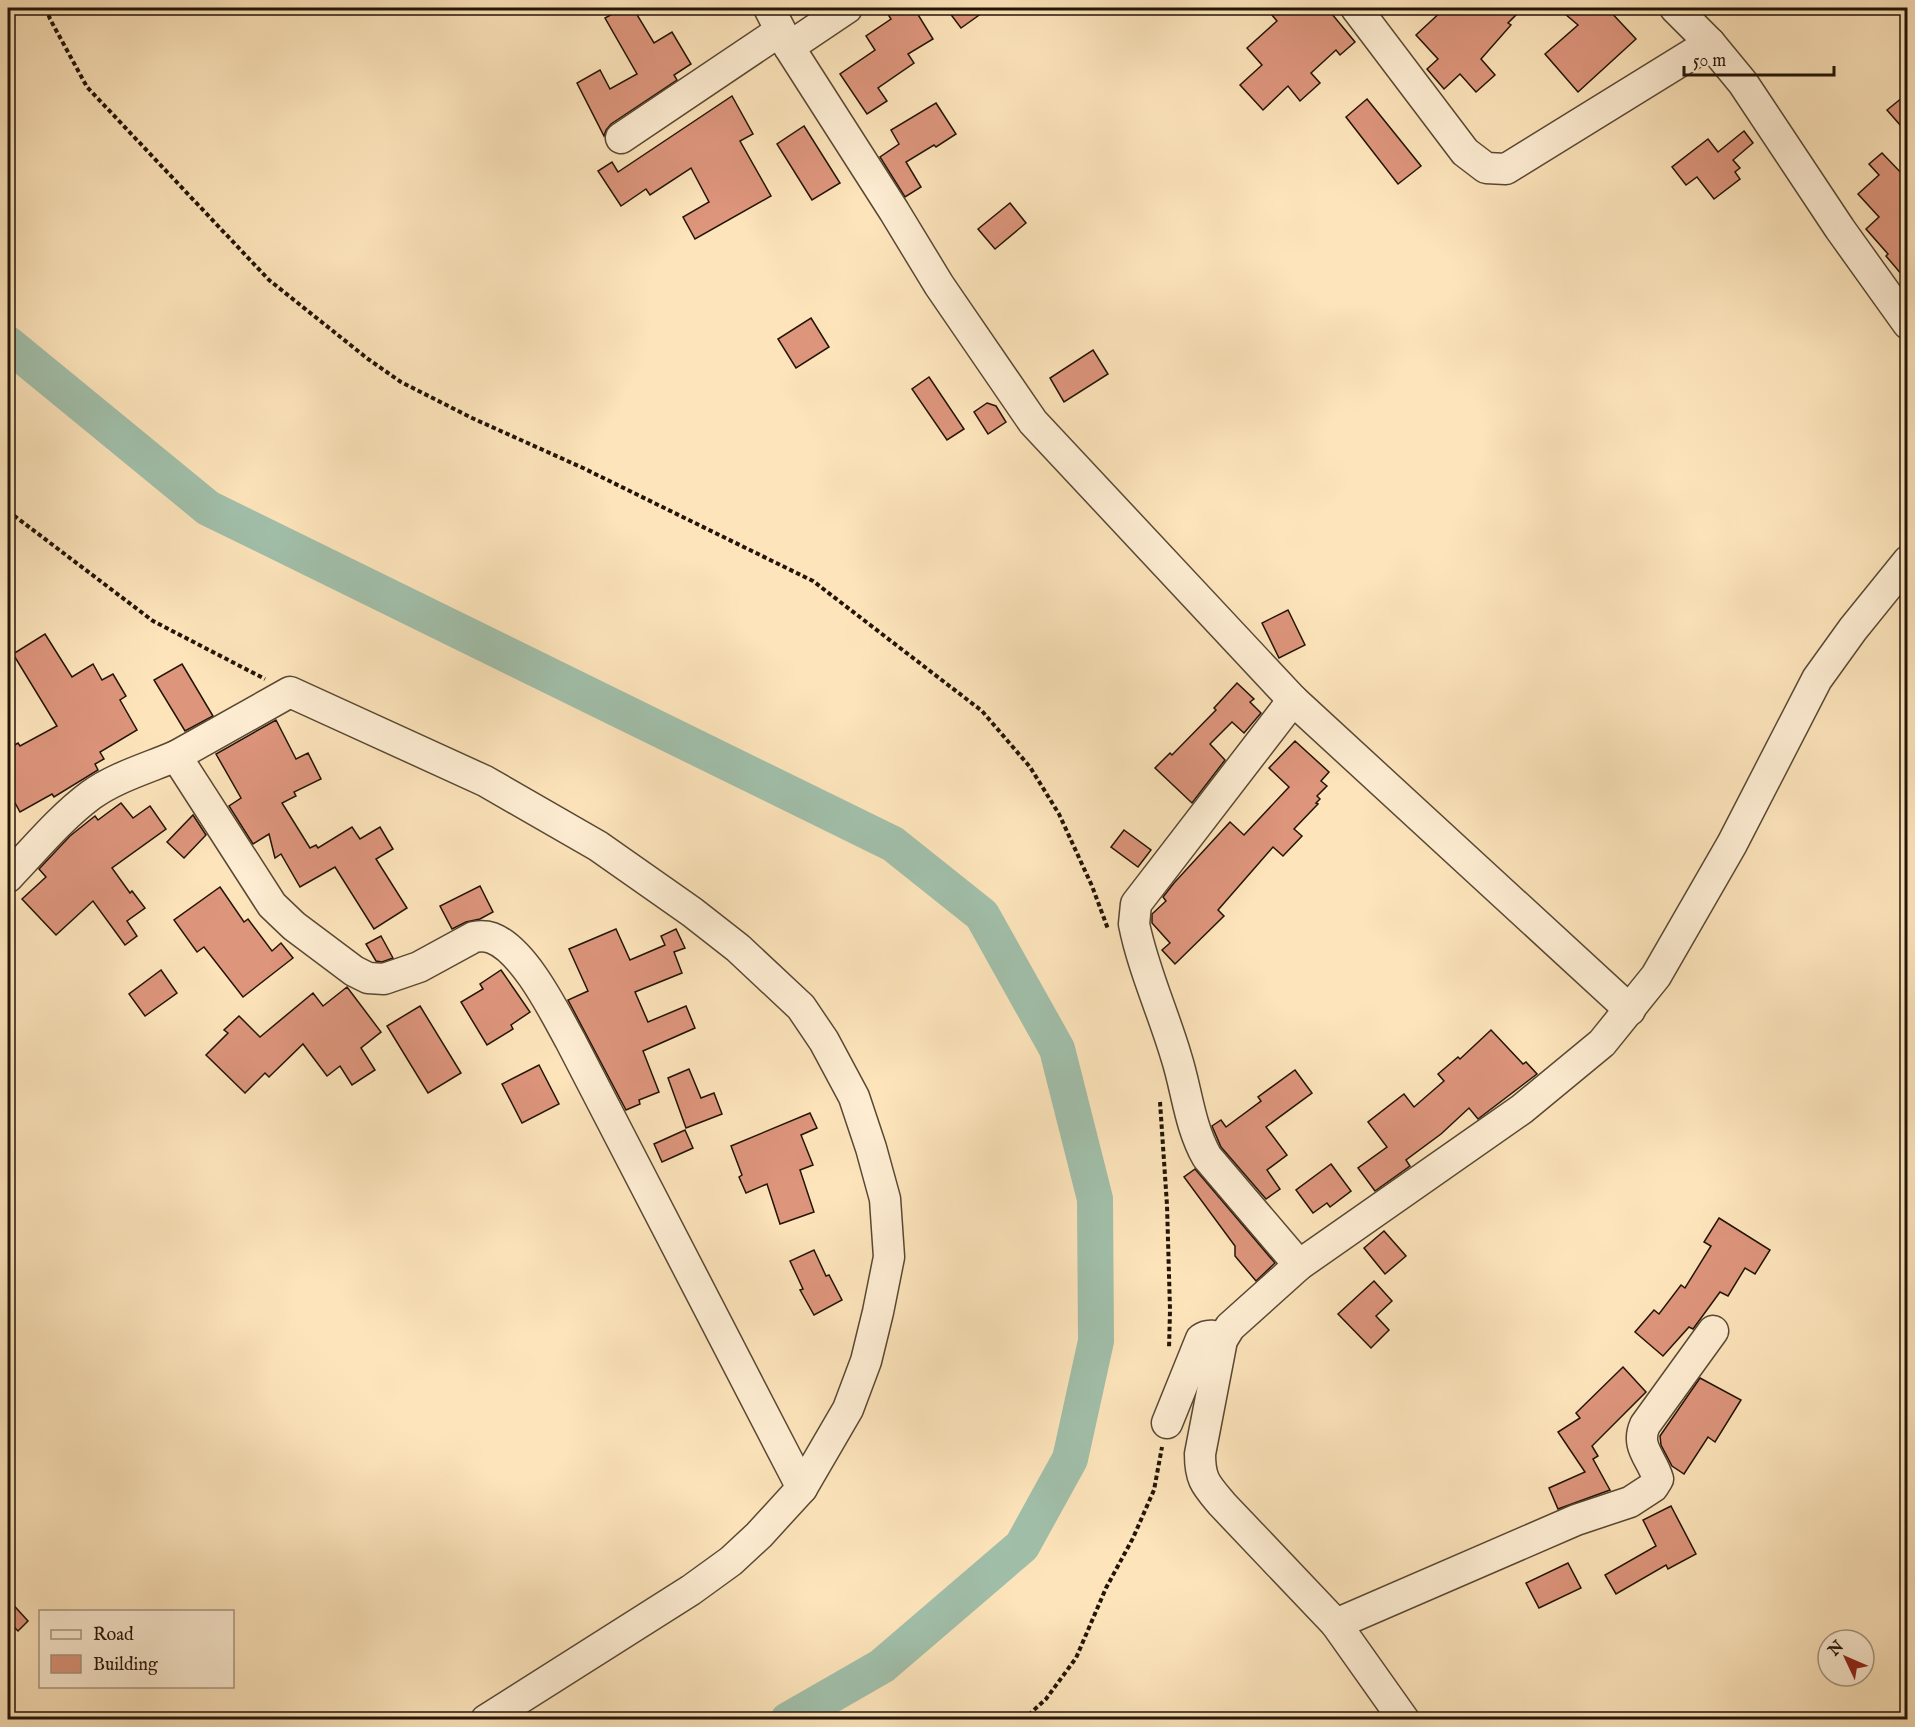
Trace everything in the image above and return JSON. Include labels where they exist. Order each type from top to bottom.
[{"type":"street","points":[[621,138],[779,28],[847,8]]},
{"type":"street","points":[[1356,8],[1465,152],[1486,168],[1506,169],[1710,43]]},
{"type":"street","points":[[1675,8],[1710,43],[1743,83],[1840,229],[1908,324]]},
{"type":"street","points":[[779,28],[939,285],[1033,422],[1293,700],[1630,1010]]},
{"type":"street","points":[[1404,1719],[1336,1624],[1222,1504],[1200,1473],[1200,1454],[1222,1340],[1230,1327],[1299,1265],[1522,1109],[1602,1043],[1656,976],[1732,844],[1817,679],[1853,629],[1908,561]]},
{"type":"street","points":[[8,877],[91,795],[113,782],[176,756],[290,692],[485,781],[598,846],[692,912],[738,948],[801,1007],[824,1041],[854,1097],[871,1148],[885,1199],[889,1257],[866,1361],[848,1409],[802,1488],[759,1535],[731,1561],[692,1590],[486,1719]]},
{"type":"street","points":[[1293,700],[1137,904],[1134,924],[1177,1058],[1199,1143],[1207,1157],[1299,1265]]},
{"type":"street","points":[[176,756],[272,905],[294,926],[354,971],[368,978],[384,979],[419,967],[474,937],[492,938],[514,953],[537,982],[570,1040],[802,1488]]},
{"type":"street","points":[[1336,1624],[1576,1520],[1630,1502],[1645,1494],[1658,1479],[1641,1443],[1640,1435],[1713,1331]]},
{"type":"street","points":[[1167,1423],[1202,1339],[1210,1335],[1222,1340]]},
{"type":"path","points":[[46,8],[87,87],[269,280],[368,359],[401,382],[472,418],[583,468],[813,581],[982,711],[1030,767],[1059,814],[1092,886],[1108,930]]},
{"type":"path","points":[[8,511],[153,621],[290,692]]},
{"type":"path","points":[[1159,1092],[1167,1216],[1169,1355]]},
{"type":"path","points":[[1023,1719],[1046,1700],[1076,1658],[1106,1588],[1133,1538],[1154,1490],[1167,1423]]},
{"type":"building","points":[[623,8],[633,8],[654,43],[672,32],[691,64],[674,75],[677,80],[611,124],[604,136],[577,83],[600,70],[610,89],[637,74],[605,18]]},
{"type":"building","points":[[884,8],[914,8],[933,39],[908,54],[914,63],[878,88],[887,101],[867,114],[840,74],[875,50],[866,36],[891,19]]},
{"type":"building","points":[[946,8],[989,8],[961,28]]},
{"type":"building","points":[[1266,8],[1327,8],[1355,42],[1340,55],[1336,50],[1311,73],[1320,83],[1300,101],[1288,86],[1263,110],[1240,85],[1262,65],[1247,48],[1277,21]]},
{"type":"building","points":[[1445,8],[1523,8],[1508,23],[1511,25],[1481,59],[1495,75],[1476,92],[1460,74],[1444,89],[1427,69],[1438,59],[1416,35]]},
{"type":"building","points":[[1558,8],[1607,8],[1636,39],[1578,92],[1545,54],[1578,25]]},
{"type":"building","points":[[1908,93],[1908,134],[1887,110]]},
{"type":"building","points":[[732,96],[753,134],[740,141],[771,196],[695,239],[683,217],[709,202],[691,168],[650,195],[646,189],[621,206],[598,171],[612,162],[618,172]]},
{"type":"building","points":[[1367,99],[1421,166],[1398,184],[1346,117]]},
{"type":"building","points":[[936,103],[956,134],[906,162],[921,187],[905,197],[880,157],[899,144],[891,130]]},
{"type":"building","points":[[804,126],[840,183],[812,200],[777,144]]},
{"type":"building","points":[[1744,131],[1753,143],[1733,160],[1740,168],[1735,172],[1740,179],[1714,199],[1697,177],[1686,185],[1672,167],[1708,139],[1718,152]]},
{"type":"building","points":[[1882,153],[1908,180],[1908,282],[1866,229],[1879,217],[1858,194],[1879,175],[1869,164]]},
{"type":"building","points":[[1010,203],[1026,223],[995,249],[978,229]]},
{"type":"building","points":[[811,318],[829,347],[796,368],[778,339]]},
{"type":"building","points":[[1093,350],[1108,374],[1064,402],[1050,378]]},
{"type":"building","points":[[929,377],[964,429],[947,440],[912,389]]},
{"type":"building","points":[[987,403],[996,406],[1006,422],[988,434],[974,412]]},
{"type":"building","points":[[1288,610],[1305,645],[1279,658],[1262,623]]},
{"type":"building","points":[[45,634],[72,677],[93,664],[102,680],[113,674],[126,696],[120,700],[137,730],[100,752],[104,759],[95,764],[98,770],[54,797],[52,794],[20,812],[8,790],[8,749],[18,743],[20,746],[57,726],[13,654]]},
{"type":"building","points":[[182,664],[213,716],[185,731],[154,680]]},
{"type":"building","points":[[1237,683],[1254,699],[1250,702],[1261,713],[1244,733],[1232,722],[1210,744],[1225,760],[1192,803],[1155,768],[1170,753],[1172,755],[1216,710],[1214,708]]},
{"type":"building","points":[[276,720],[296,759],[308,753],[321,779],[294,792],[296,796],[282,803],[310,848],[316,845],[318,848],[352,827],[360,839],[380,827],[393,849],[376,859],[407,908],[374,929],[335,867],[300,887],[281,854],[275,858],[269,834],[253,844],[229,806],[241,798],[216,754]]},
{"type":"building","points":[[1295,741],[1329,772],[1321,781],[1327,786],[1317,796],[1320,799],[1316,803],[1318,804],[1294,829],[1302,836],[1283,856],[1273,847],[1218,910],[1224,916],[1175,964],[1162,950],[1170,943],[1152,923],[1152,914],[1166,901],[1163,897],[1174,883],[1230,822],[1244,835],[1289,787],[1269,768]]},
{"type":"building","points":[[121,803],[133,818],[150,806],[166,829],[112,868],[130,893],[132,891],[145,908],[127,921],[137,936],[125,945],[93,901],[56,935],[22,899],[46,877],[39,869],[70,836],[95,816],[98,820]]},
{"type":"building","points":[[193,815],[206,835],[184,858],[167,842]]},
{"type":"building","points":[[1124,830],[1151,850],[1138,867],[1111,847]]},
{"type":"building","points":[[480,886],[493,912],[452,929],[440,906]]},
{"type":"building","points":[[220,887],[244,922],[248,919],[272,951],[281,943],[293,958],[243,997],[204,947],[197,952],[174,920]]},
{"type":"building","points":[[616,929],[630,960],[665,945],[661,936],[676,929],[685,948],[674,952],[682,973],[635,992],[648,1022],[686,1006],[695,1028],[643,1051],[659,1092],[639,1100],[640,1104],[626,1110],[568,1000],[588,991],[569,949]]},
{"type":"building","points":[[381,936],[393,958],[382,962],[376,961],[366,944]]},
{"type":"building","points":[[161,970],[177,993],[145,1016],[129,994]]},
{"type":"building","points":[[501,970],[530,1012],[511,1025],[513,1029],[487,1045],[461,1002],[483,989],[480,984]]},
{"type":"building","points":[[347,987],[381,1032],[361,1048],[375,1070],[352,1085],[340,1066],[327,1076],[303,1044],[269,1077],[265,1073],[245,1093],[206,1055],[228,1033],[224,1030],[239,1016],[260,1037],[313,993],[323,1006]]},
{"type":"building","points":[[420,1006],[461,1073],[428,1093],[387,1026]]},
{"type":"building","points":[[1491,1030],[1523,1064],[1526,1062],[1537,1074],[1478,1119],[1469,1108],[1441,1134],[1406,1160],[1410,1166],[1375,1191],[1358,1168],[1387,1147],[1368,1122],[1404,1094],[1414,1107],[1444,1081],[1438,1074],[1458,1057],[1460,1059]]},
{"type":"building","points":[[539,1065],[559,1104],[522,1123],[502,1084]]},
{"type":"building","points":[[689,1069],[701,1098],[714,1093],[722,1114],[686,1128],[668,1078]]},
{"type":"building","points":[[1295,1070],[1312,1093],[1266,1127],[1287,1155],[1267,1170],[1280,1189],[1266,1199],[1221,1147],[1212,1126],[1221,1120],[1226,1127],[1261,1101],[1258,1097]]},
{"type":"building","points":[[810,1113],[817,1128],[801,1135],[813,1165],[800,1170],[814,1212],[780,1224],[767,1184],[746,1193],[739,1177],[742,1175],[731,1146]]},
{"type":"building","points":[[685,1130],[693,1148],[662,1162],[654,1144]]},
{"type":"building","points":[[1331,1164],[1351,1191],[1330,1207],[1327,1203],[1313,1213],[1296,1190]]},
{"type":"building","points":[[1195,1169],[1275,1263],[1256,1281],[1235,1256],[1235,1246],[1184,1177]]},
{"type":"building","points":[[1719,1218],[1770,1250],[1755,1274],[1745,1268],[1728,1296],[1720,1292],[1693,1329],[1689,1327],[1663,1356],[1635,1332],[1654,1310],[1659,1314],[1681,1285],[1685,1288],[1711,1246],[1704,1242]]},
{"type":"building","points":[[1384,1231],[1406,1256],[1385,1274],[1364,1248]]},
{"type":"building","points":[[814,1250],[826,1276],[829,1275],[842,1300],[814,1315],[800,1290],[803,1289],[790,1261]]},
{"type":"building","points":[[1374,1281],[1392,1301],[1376,1316],[1389,1330],[1371,1348],[1338,1314]]},
{"type":"building","points":[[1623,1367],[1646,1392],[1592,1446],[1598,1456],[1593,1459],[1610,1490],[1558,1509],[1549,1488],[1585,1472],[1558,1432],[1580,1418],[1576,1413]]},
{"type":"building","points":[[1700,1378],[1741,1400],[1715,1442],[1708,1437],[1684,1474],[1672,1466],[1661,1445],[1660,1436]]},
{"type":"building","points":[[1671,1506],[1696,1554],[1668,1569],[1666,1565],[1616,1594],[1605,1575],[1656,1546],[1643,1520]]},
{"type":"building","points":[[1568,1563],[1581,1588],[1539,1608],[1526,1583]]},
{"type":"building","points":[[8,1599],[28,1621],[18,1631],[8,1621]]},
{"type":"waterway","points":[[8,344],[208,508],[893,844],[982,915],[1057,1049],[1095,1199],[1096,1341],[1070,1459],[1022,1546],[882,1666],[788,1720]]}]
